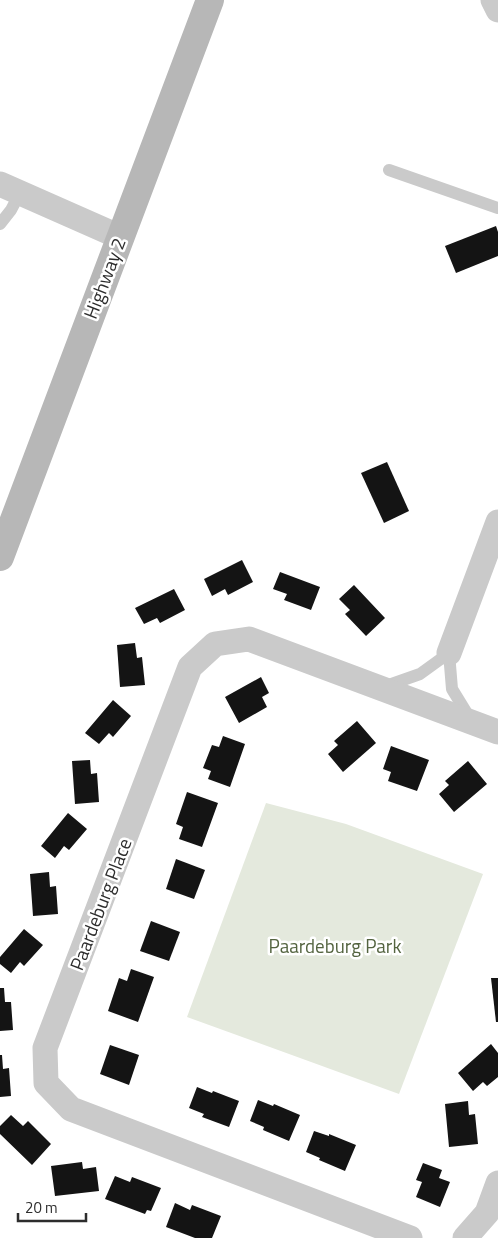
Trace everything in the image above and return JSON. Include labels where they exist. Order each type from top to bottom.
[{"type":"main road","name":"Highway 2","points":[[0,557],[210,0]]},
{"type":"street","points":[[493,0],[498,10]]},
{"type":"street","points":[[10,188],[120,237]]},
{"type":"street","points":[[449,653],[498,522]]},
{"type":"street","name":"Paardeburg Place","points":[[410,1238],[71,1109],[46,1083],[45,1048],[190,667],[215,644],[249,639],[498,732]]},
{"type":"street","points":[[465,1238],[487,1213],[498,1183]]},
{"type":"lane","points":[[389,170],[498,208]]},
{"type":"lane","points":[[0,224],[11,210],[10,188]]},
{"type":"lane","points":[[382,688],[420,674],[449,653]]},
{"type":"lane","points":[[449,653],[452,689],[472,722]]},
{"type":"green space","name":"Paardeburg Park","points":[[266,803],[346,824],[483,874],[399,1094],[187,1017]]},
{"type":"building","points":[[496,226],[498,232],[498,256],[456,273],[445,246]]},
{"type":"building","points":[[387,462],[409,511],[384,523],[361,473]]},
{"type":"building","points":[[242,560],[253,582],[228,595],[225,589],[212,596],[204,579]]},
{"type":"building","points":[[280,572],[320,587],[311,610],[284,600],[287,594],[273,589]]},
{"type":"building","points":[[354,585],[385,618],[366,636],[345,614],[350,610],[339,599]]},
{"type":"building","points":[[174,589],[185,610],[160,623],[157,618],[144,624],[135,608]]},
{"type":"building","points":[[135,643],[137,658],[142,657],[145,685],[120,687],[117,645]]},
{"type":"building","points":[[261,677],[269,693],[262,697],[267,707],[239,723],[225,697]]},
{"type":"building","points":[[113,700],[131,716],[113,737],[109,733],[99,744],[85,733]]},
{"type":"building","points":[[357,721],[376,743],[343,772],[328,754],[338,745],[334,741]]},
{"type":"building","points":[[223,736],[245,744],[230,787],[208,779],[211,771],[203,768],[212,745],[219,747]]},
{"type":"building","points":[[391,746],[429,760],[417,791],[388,781],[391,772],[383,769]]},
{"type":"building","points":[[90,760],[91,774],[97,773],[99,802],[75,804],[72,761]]},
{"type":"building","points":[[468,761],[487,784],[454,812],[439,794],[449,785],[445,781]]},
{"type":"building","points":[[187,792],[218,803],[202,847],[179,839],[183,827],[176,824]]},
{"type":"building","points":[[68,813],[87,829],[69,850],[64,846],[55,858],[41,846]]},
{"type":"building","points":[[176,859],[205,870],[194,899],[166,889]]},
{"type":"building","points":[[49,872],[50,887],[56,886],[58,914],[33,916],[30,874]]},
{"type":"building","points":[[151,921],[180,932],[169,961],[140,951]]},
{"type":"building","points":[[24,929],[43,945],[24,966],[20,962],[11,973],[0,964],[0,957]]},
{"type":"building","points":[[131,969],[154,977],[138,1022],[108,1011],[119,978],[127,981]]},
{"type":"building","points":[[491,978],[498,978],[498,1022],[496,1022]]},
{"type":"building","points":[[0,988],[4,988],[5,1002],[11,1002],[13,1030],[0,1031]]},
{"type":"building","points":[[491,1044],[498,1053],[498,1077],[487,1086],[483,1082],[473,1091],[458,1073]]},
{"type":"building","points":[[110,1045],[139,1055],[129,1085],[100,1074]]},
{"type":"building","points":[[0,1055],[2,1055],[3,1069],[9,1068],[11,1096],[0,1097]]},
{"type":"building","points":[[197,1087],[239,1101],[229,1127],[202,1117],[204,1114],[189,1108]]},
{"type":"building","points":[[258,1100],[273,1106],[274,1104],[300,1115],[289,1141],[263,1130],[264,1127],[250,1121]]},
{"type":"building","points":[[468,1101],[469,1115],[475,1114],[478,1144],[449,1147],[445,1104]]},
{"type":"building","points":[[11,1115],[23,1126],[28,1121],[51,1144],[32,1165],[0,1134],[0,1126]]},
{"type":"building","points":[[314,1131],[329,1136],[329,1134],[356,1145],[345,1171],[306,1152]]},
{"type":"building","points":[[82,1162],[83,1169],[96,1167],[99,1191],[55,1196],[51,1166]]},
{"type":"building","points":[[423,1163],[442,1170],[439,1178],[450,1182],[440,1207],[416,1197],[422,1182],[416,1180]]},
{"type":"building","points":[[115,1176],[130,1182],[132,1177],[161,1188],[151,1211],[147,1210],[145,1214],[105,1199]]},
{"type":"building","points":[[175,1203],[190,1210],[192,1205],[221,1216],[212,1238],[195,1238],[166,1227]]}]
